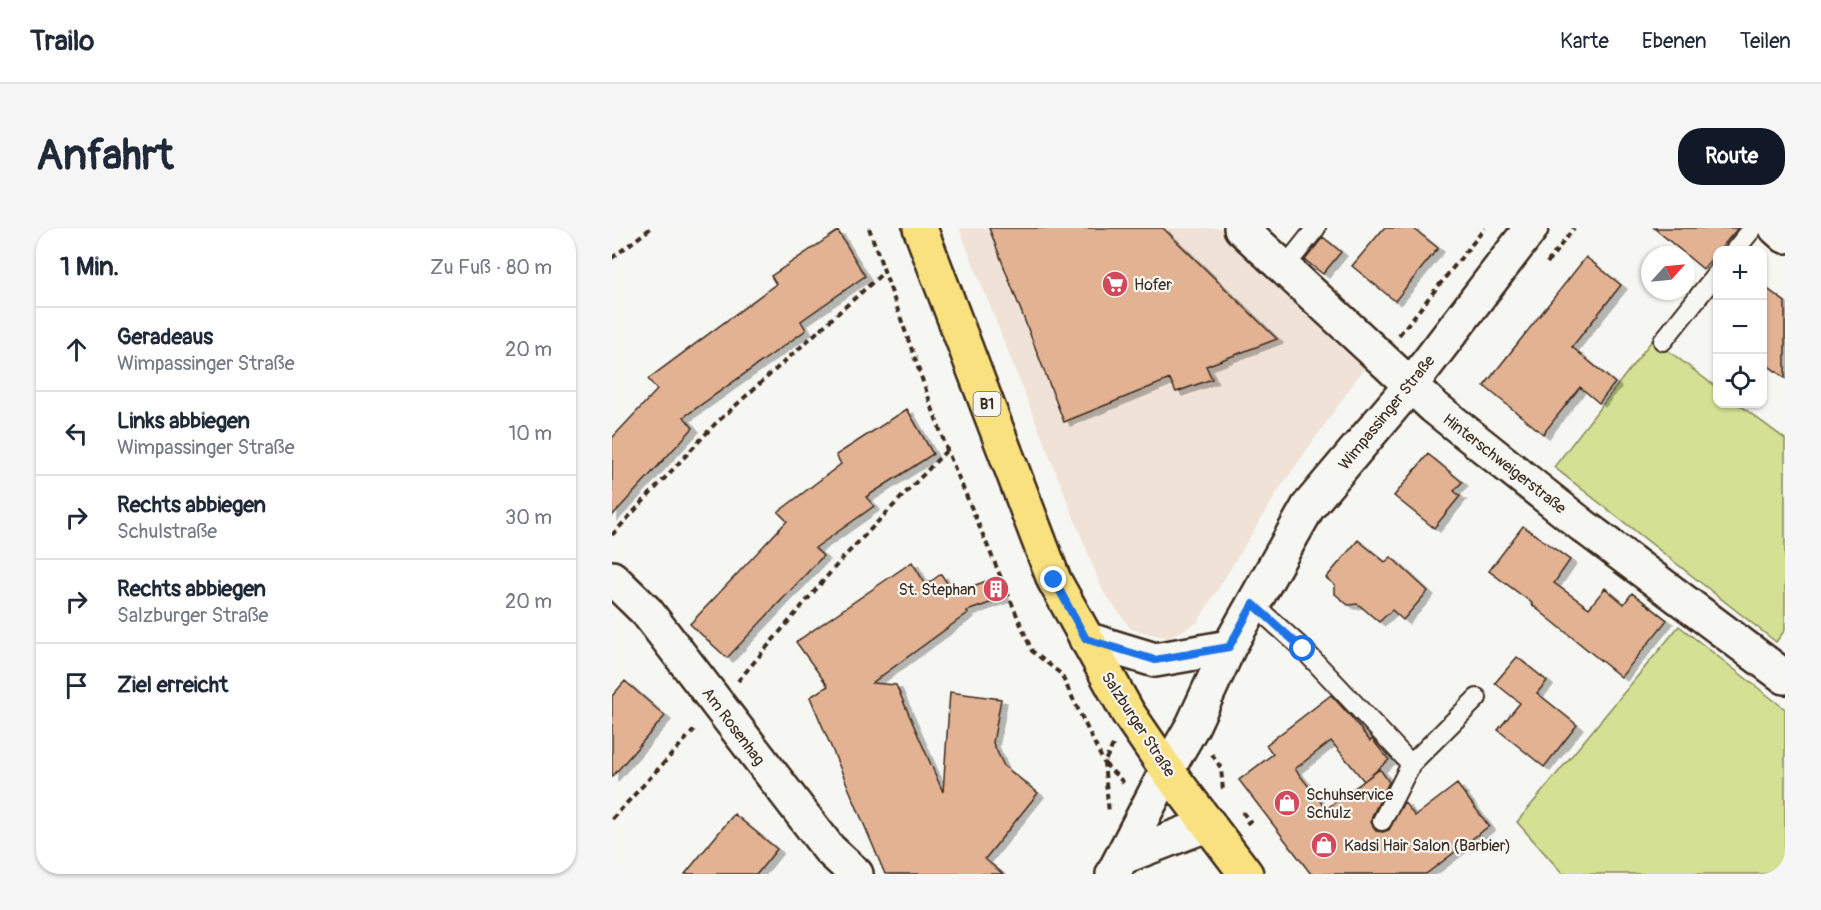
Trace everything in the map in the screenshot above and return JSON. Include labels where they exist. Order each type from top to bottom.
[{"type":"main road","name":"Salzburger Straße","points":[[920,228],[1054,580],[1128,713],[1167,770],[1246,874]]},
{"type":"street","name":"Hinterschweigerstraße","points":[[1241,228],[1410,386],[1582,525],[1785,677]]},
{"type":"street","name":"Wimpassinger Straße","points":[[1118,866],[1167,770],[1193,725],[1229,647],[1308,507],[1410,386],[1531,228]]},
{"type":"street","points":[[1776,228],[1785,236]]},
{"type":"street","name":"Am Rosenhag","points":[[612,578],[647,612],[829,849],[856,874]]},
{"type":"street","points":[[1086,639],[1155,660],[1229,647]]},
{"type":"street","points":[[1118,866],[1209,824]]},
{"type":"lane","points":[[1284,268],[1316,228]]},
{"type":"lane","points":[[1738,246],[1752,228]]},
{"type":"lane","points":[[1664,341],[1713,278]]},
{"type":"lane","points":[[1253,604],[1303,649],[1411,764]]},
{"type":"lane","points":[[1382,821],[1411,764],[1477,698]]},
{"type":"path","points":[[612,258],[651,228]]},
{"type":"path","points":[[869,228],[947,450],[1032,651],[1061,674],[1104,763],[1110,820]]},
{"type":"path","points":[[1381,358],[1485,228]]},
{"type":"path","points":[[612,535],[715,424],[885,271]]},
{"type":"path","points":[[612,819],[718,705],[841,560],[947,450]]},
{"type":"shaded area","points":[[959,228],[1224,228],[1365,367],[1280,488],[1197,623],[1168,638],[1131,629],[1103,591]]},
{"type":"green space","points":[[1653,339],[1713,385],[1713,408],[1743,408],[1785,439],[1785,630],[1776,642],[1554,467]]},
{"type":"green space","points":[[1679,626],[1785,709],[1785,874],[1563,874],[1517,822]]},
{"type":"building","name":"Hofer","points":[[989,228],[1163,228],[1277,339],[1206,366],[1212,379],[1176,392],[1170,379],[1064,422]]},
{"type":"building","points":[[1384,228],[1413,228],[1438,248],[1395,301],[1352,266]]},
{"type":"building","points":[[1654,228],[1738,228],[1723,246],[1713,246],[1713,257],[1703,269],[1695,262],[1695,246],[1676,246]]},
{"type":"building","points":[[838,231],[865,276],[801,321],[806,330],[684,417],[693,428],[612,516],[612,438],[657,390],[648,379],[776,284],[771,276]]},
{"type":"building","points":[[1323,237],[1341,252],[1323,274],[1305,260]]},
{"type":"building","points":[[1586,257],[1621,285],[1572,347],[1615,383],[1599,403],[1580,387],[1543,434],[1484,386]]},
{"type":"building","points":[[1767,289],[1785,302],[1785,378],[1767,365]]},
{"type":"building","points":[[907,409],[933,454],[866,497],[874,506],[815,548],[823,556],[727,658],[690,624],[787,521],[778,512],[841,464],[836,455]]},
{"type":"building","points":[[1428,454],[1462,482],[1454,491],[1460,496],[1434,528],[1394,496]]},
{"type":"building","points":[[1523,526],[1570,560],[1554,583],[1589,608],[1605,588],[1624,604],[1632,593],[1667,620],[1621,677],[1532,603],[1489,571]]},
{"type":"building","points":[[1358,540],[1385,562],[1391,557],[1428,591],[1403,620],[1392,610],[1379,622],[1358,604],[1348,605],[1335,594],[1335,585],[1326,578]]},
{"type":"building","points":[[912,562],[926,585],[941,574],[954,593],[997,577],[1004,598],[967,611],[968,613],[872,683],[896,685],[943,792],[950,692],[1001,699],[993,743],[1004,766],[1038,793],[985,859],[1003,874],[885,874],[810,697],[828,686],[796,642]]},
{"type":"building","points":[[1517,657],[1547,681],[1537,693],[1577,725],[1544,767],[1498,730],[1520,703],[1495,683]]},
{"type":"building","points":[[625,681],[665,716],[612,777],[612,696]]},
{"type":"building","points":[[1331,695],[1389,760],[1365,780],[1380,769],[1389,782],[1372,816],[1371,822],[1376,831],[1389,830],[1404,802],[1415,816],[1457,784],[1489,826],[1426,874],[1311,874],[1239,780],[1273,754],[1266,745]],"holes":[[[1331,741],[1364,781],[1326,809],[1295,769]]]},
{"type":"building","points":[[734,814],[777,849],[757,874],[685,874]]},
{"type":"place","name":"Hofer","points":[[1115,284]]},
{"type":"place","name":"St. Stephan","points":[[996,589]]},
{"type":"place","name":"Schuhservice Schulz","points":[[1287,803]]},
{"type":"place","name":"Kadsi Hair Salon (Barbier)","points":[[1324,845]]},
{"type":"route","points":[[1054,580],[1086,639],[1155,660],[1229,647],[1253,604],[1303,649]]}]
